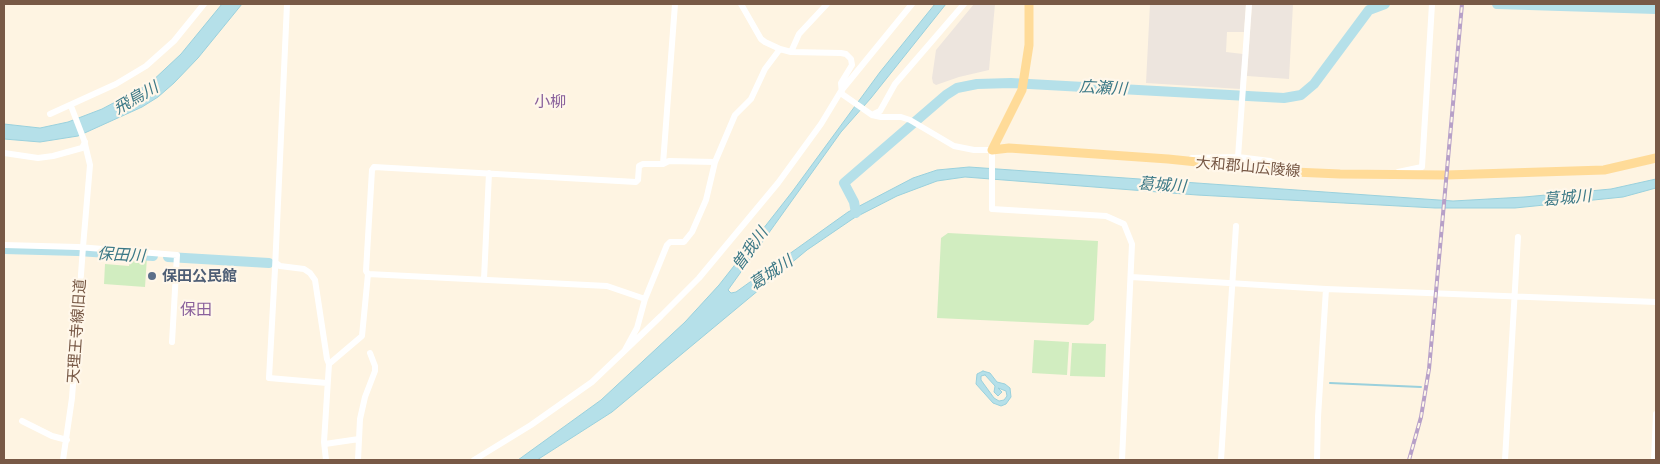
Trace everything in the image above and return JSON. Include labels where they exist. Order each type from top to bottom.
[{"type":"main road","points":[[993,153],[1022,90],[1029,45],[1029,4]]},
{"type":"main road","name":"大和郡山広陵線","points":[[993,153],[1009,148],[1168,159],[1294,172],[1446,175],[1604,170],[1656,158]]},
{"type":"street","points":[[50,114],[71,108],[146,66],[174,41],[204,4]]},
{"type":"street","points":[[287,4],[269,378],[327,384]]},
{"type":"street","points":[[663,164],[675,4]]},
{"type":"street","points":[[741,4],[761,39],[780,49],[791,52],[846,54],[851,59],[852,65],[841,83],[841,93]]},
{"type":"street","points":[[791,52],[799,34],[827,4]]},
{"type":"street","points":[[474,460],[564,403],[592,382],[698,278],[741,229],[821,124],[841,93],[912,4]]},
{"type":"street","points":[[872,115],[880,111],[896,84],[964,4]]},
{"type":"street","points":[[1238,157],[1249,4]]},
{"type":"street","points":[[1382,174],[1422,167],[1432,5]]},
{"type":"street","points":[[624,351],[637,328],[644,299],[667,245],[670,242],[684,242],[692,232],[706,200],[715,162],[736,115],[751,99],[765,69],[780,49]]},
{"type":"street","points":[[841,93],[872,115],[901,117],[910,120],[954,146],[993,153],[992,209],[1106,216],[1124,224],[1132,244],[1122,460]]},
{"type":"street","name":"天理王寺線旧道","points":[[62,460],[67,440],[72,398],[90,165],[84,141],[71,108]]},
{"type":"street","points":[[4,152],[38,158],[53,156],[82,148],[84,141]]},
{"type":"street","points":[[1168,159],[1238,157],[1270,161],[1294,172]]},
{"type":"street","points":[[329,364],[362,336],[368,274],[366,271],[366,261],[372,170],[374,167],[636,182],[638,180],[639,166],[643,164],[715,162]]},
{"type":"street","points":[[484,280],[489,173]]},
{"type":"street","points":[[1221,460],[1236,226]]},
{"type":"street","points":[[1505,460],[1518,237]]},
{"type":"street","points":[[4,245],[177,254],[172,342]]},
{"type":"street","points":[[276,263],[280,266],[304,270],[310,273],[315,280],[329,364],[326,460]]},
{"type":"street","points":[[368,274],[607,286],[644,299]]},
{"type":"street","points":[[1131,277],[1326,289],[1656,302]]},
{"type":"street","points":[[1318,460],[1318,418],[1326,289]]},
{"type":"street","points":[[358,460],[360,419],[375,370],[370,353]]},
{"type":"street","points":[[1654,460],[1656,414]]},
{"type":"street","points":[[22,421],[52,436],[67,440]]},
{"type":"street","points":[[325,444],[359,439]]},
{"type":"shaded area","points":[[974,4],[995,4],[989,70],[936,85],[933,83],[932,78],[936,50]]},
{"type":"shaded area","points":[[1150,4],[1246,4],[1244,32],[1227,32],[1226,52],[1243,54],[1240,89],[1146,83]]},
{"type":"shaded area","points":[[1252,4],[1293,4],[1289,79],[1247,76]]},
{"type":"green space","points":[[948,233],[1098,241],[1094,320],[1088,325],[937,318],[941,238]]},
{"type":"green space","points":[[130,256],[147,257],[145,287],[104,284],[105,264],[129,266]]},
{"type":"green space","points":[[1034,340],[1069,342],[1067,375],[1032,373]]},
{"type":"green space","points":[[1072,343],[1106,344],[1105,377],[1070,376]]},
{"type":"water","name":"飛鳥川","points":[[222,4],[242,4],[198,58],[174,83],[158,97],[142,107],[78,136],[40,142],[4,139],[4,124],[40,128],[68,122],[102,109],[149,84],[181,54]]},
{"type":"water","points":[[935,4],[946,4],[871,98],[841,132],[728,290],[731,293],[736,292],[848,212],[913,178],[937,170],[969,167],[1453,201],[1611,189],[1656,179],[1656,188],[1623,197],[1515,208],[1435,208],[1197,195],[965,177],[937,181],[897,196],[854,218],[807,250],[612,412],[537,460],[518,460],[601,400],[685,322],[719,285],[792,192],[880,72]]},
{"type":"water","points":[[983,371],[990,373],[997,382],[1005,384],[1010,388],[1011,397],[1006,404],[1001,406],[993,403],[976,384],[977,374]],"holes":[[[985,375],[995,386],[994,392],[998,396],[1002,392],[998,388],[1006,391],[1007,396],[1004,400],[999,401],[994,398],[981,380],[981,376]]]},
{"type":"waterway","name":"広瀬川","points":[[856,213],[854,202],[844,183],[946,95],[957,88],[977,84],[1011,83],[1284,98],[1301,95],[1314,84],[1369,10],[1385,4]]},
{"type":"waterway","name":"広瀬川","points":[[1497,4],[1656,9]]},
{"type":"waterway","name":"保田川","points":[[4,249],[153,256]]},
{"type":"waterway","name":"保田川","points":[[168,257],[269,263]]},
{"type":"waterway","points":[[1330,383],[1421,387]]},
{"type":"railway","points":[[1409,460],[1421,417],[1429,369],[1462,4]]},
{"type":"place","name":"保田公民館","points":[[152,276]]},
{"type":"district","name":"小柳","points":[[550,102]]},
{"type":"district","name":"保田","points":[[196,310]]},
{"type":"water label","name":"葛城川","points":[[1162,185]]},
{"type":"water label","name":"葛城川","points":[[1567,198]]},
{"type":"water label","name":"曽我川","points":[[750,249]]},
{"type":"water label","name":"葛城川","points":[[771,273]]}]
